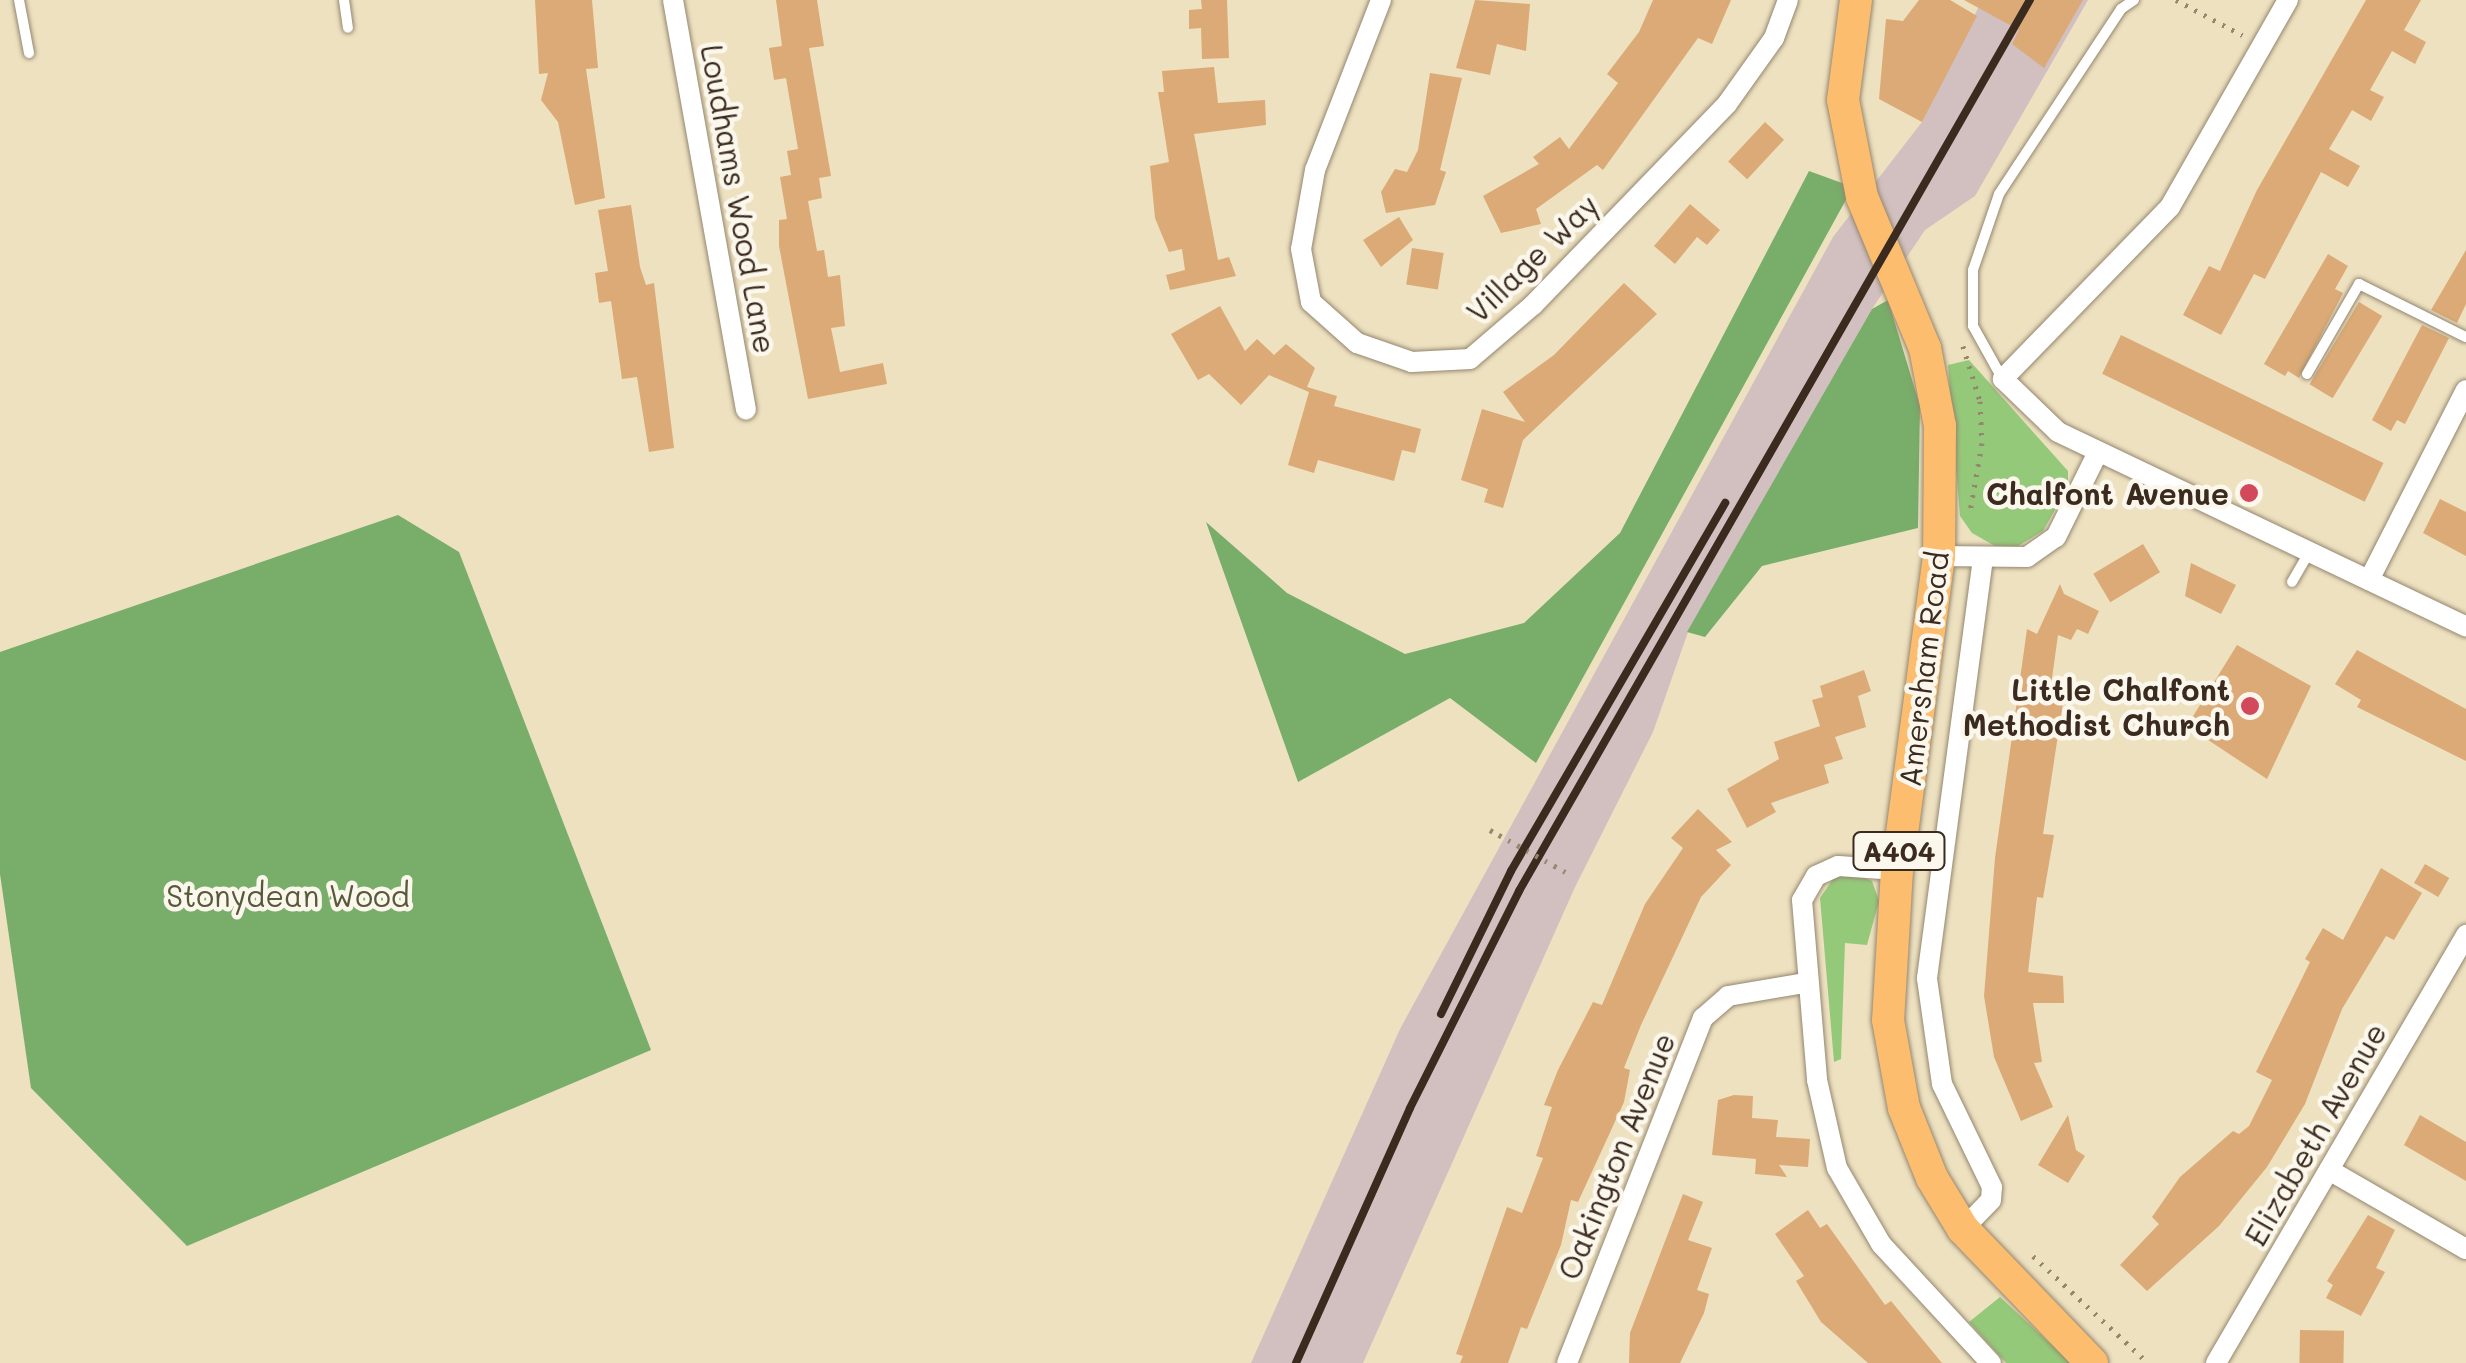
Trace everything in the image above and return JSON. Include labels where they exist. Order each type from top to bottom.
[{"type":"main road","name":"Amersham Road","points":[[1856,0],[1843,100],[1862,197],[1925,348],[1940,426],[1939,556],[1897,870],[1888,1020],[1904,1108],[1932,1178],[1963,1229],[2092,1363]]},
{"type":"street","name":"Loudhams Wood Lane","points":[[673,0],[746,410]]},
{"type":"street","name":"Village Way","points":[[1380,0],[1315,170],[1301,249],[1312,302],[1357,342],[1412,362],[1470,359],[1533,306],[1727,104],[1774,38],[1788,0]]},
{"type":"street","points":[[2288,0],[2170,207],[2003,379],[2058,432],[2466,627]]},
{"type":"street","points":[[2370,580],[2466,390]]},
{"type":"street","points":[[1939,556],[1983,560],[2027,557],[2056,537],[2098,452]]},
{"type":"street","name":"Amersham Road","points":[[1963,1229],[1991,1200],[1992,1187],[1942,1084],[1927,978],[1983,560]]},
{"type":"street","points":[[1897,870],[1838,866],[1816,876],[1802,900],[1805,982],[1838,1168],[1881,1244],[1991,1363]]},
{"type":"street","name":"Elizabeth Avenue","points":[[2216,1363],[2466,935]]},
{"type":"street","name":"Oakington Avenue","points":[[1567,1363],[1703,1018],[1728,996],[1805,982]]},
{"type":"street","points":[[2329,1170],[2466,1250]]},
{"type":"lane","points":[[19,0],[29,54]]},
{"type":"lane","points":[[344,0],[348,28]]},
{"type":"lane","points":[[2003,379],[1973,326],[1973,270],[1999,194],[2121,9],[2134,0]]},
{"type":"lane","points":[[2308,374],[2359,284],[2466,337]]},
{"type":"lane","points":[[2292,582],[2310,552]]},
{"type":"path","points":[[2176,0],[2263,46]]},
{"type":"path","points":[[1490,830],[1571,875]]},
{"type":"shaded area","points":[[1982,0],[2088,0],[1975,196],[1925,230],[1872,309],[1688,632],[1653,732],[1575,887],[1363,1363],[1251,1363],[1400,1029],[1833,237],[1922,122]]},
{"type":"green space","points":[[1809,171],[1853,187],[1536,763],[1450,698],[1298,782],[1206,522],[1287,593],[1405,654],[1524,623],[1620,533]]},
{"type":"green space","points":[[1888,300],[1920,406],[1918,528],[1762,566],[1705,637],[1687,632],[1872,309]]},
{"type":"green space","points":[[1969,360],[2068,471],[2068,487],[2043,531],[2018,546],[1995,546],[1972,533],[1960,516],[1948,365]]},
{"type":"green space","name":"Stonydean Wood","points":[[398,515],[459,552],[651,1050],[187,1246],[31,1088],[0,874],[0,652]]},
{"type":"green space","points":[[1849,872],[1872,881],[1879,901],[1867,945],[1845,943],[1841,1059],[1834,1062],[1820,898],[1833,879]]},
{"type":"green space","points":[[2000,1297],[2071,1363],[2006,1363],[1969,1322]]},
{"type":"building","points":[[535,0],[592,0],[598,68],[586,69],[605,198],[575,205],[558,122],[541,100],[548,73],[539,74]]},
{"type":"building","points":[[776,0],[817,0],[824,46],[809,48],[831,176],[819,178],[822,198],[808,201],[817,251],[824,250],[828,277],[840,275],[845,326],[831,328],[840,372],[883,363],[887,384],[808,399],[779,246],[779,220],[787,219],[780,177],[791,175],[787,151],[798,149],[786,78],[774,80],[769,48],[782,46]]},
{"type":"building","points":[[1201,0],[1227,0],[1229,58],[1202,59],[1201,28],[1189,29],[1189,10],[1202,9]]},
{"type":"building","points":[[1475,0],[1530,4],[1526,51],[1497,44],[1490,75],[1456,68]]},
{"type":"building","points":[[1653,0],[1731,0],[1712,44],[1698,38],[1603,170],[1597,165],[1536,209],[1541,224],[1501,233],[1483,196],[1539,164],[1533,157],[1560,137],[1569,149],[1618,83],[1607,74],[1639,32]]},
{"type":"building","points":[[1919,0],[1950,0],[1977,16],[1922,122],[1879,99],[1886,19],[1903,21]]},
{"type":"building","points":[[1964,0],[2083,0],[2044,68],[2012,44],[2019,30]]},
{"type":"building","points":[[2366,0],[2421,0],[2404,30],[2426,42],[2415,64],[2392,51],[2370,90],[2384,97],[2371,121],[2352,110],[2329,149],[2360,166],[2348,187],[2321,172],[2265,279],[2254,274],[2221,335],[2183,315],[2209,266],[2220,271],[2257,190]]},
{"type":"building","points":[[1214,67],[1218,103],[1265,100],[1266,125],[1194,134],[1218,260],[1229,257],[1236,276],[1170,290],[1166,275],[1185,270],[1182,249],[1169,252],[1155,218],[1150,166],[1169,162],[1158,92],[1164,92],[1162,71]]},
{"type":"building","points":[[1430,73],[1462,78],[1440,170],[1446,172],[1435,205],[1386,213],[1381,192],[1395,169],[1407,172],[1418,150]]},
{"type":"building","points":[[1765,122],[1784,140],[1747,179],[1728,161]]},
{"type":"building","points":[[1690,204],[1720,230],[1707,245],[1697,237],[1675,264],[1654,246]]},
{"type":"building","points":[[631,205],[640,267],[646,285],[654,283],[674,448],[649,452],[637,377],[622,379],[611,301],[599,303],[595,273],[608,271],[598,210]]},
{"type":"building","points":[[1399,217],[1413,240],[1381,267],[1363,240]]},
{"type":"building","points":[[1412,248],[1444,253],[1438,290],[1406,285]]},
{"type":"building","points":[[2466,250],[2466,304],[2457,323],[2431,310]]},
{"type":"building","points":[[2328,254],[2348,266],[2335,289],[2343,293],[2299,378],[2288,371],[2285,376],[2264,364]]},
{"type":"building","points":[[1624,283],[1657,314],[1523,440],[1503,508],[1484,502],[1488,489],[1461,480],[1482,409],[1525,422],[1503,392],[1554,355]]},
{"type":"building","points":[[2359,302],[2382,316],[2333,398],[2310,384]]},
{"type":"building","points":[[1220,306],[1245,351],[1257,339],[1274,355],[1286,344],[1315,368],[1307,387],[1337,396],[1334,406],[1421,429],[1415,453],[1402,450],[1394,481],[1318,460],[1314,473],[1288,465],[1309,392],[1269,375],[1241,405],[1209,374],[1198,380],[1171,334]]},
{"type":"building","points":[[2422,325],[2449,338],[2405,424],[2397,420],[2391,431],[2372,420]]},
{"type":"building","points":[[2121,335],[2383,463],[2365,502],[2102,374]]},
{"type":"building","points":[[2440,499],[2466,512],[2466,556],[2423,533]]},
{"type":"building","points":[[2143,544],[2160,572],[2110,602],[2093,574]]},
{"type":"building","points":[[2191,563],[2236,585],[2221,614],[2185,596]]},
{"type":"building","points":[[2060,584],[2064,594],[2099,611],[2088,634],[2077,629],[2071,640],[2058,635],[2049,700],[2063,702],[2043,834],[2054,835],[2043,898],[2037,897],[2028,972],[2063,976],[2064,1003],[2033,1003],[2042,1062],[2034,1063],[2053,1107],[2021,1121],[1994,1057],[1984,996],[1995,858],[2027,629],[2037,634]]},
{"type":"building","name":"Little Chalfont Methodist Church","points":[[2237,645],[2311,686],[2267,779],[2187,726]]},
{"type":"building","points":[[2357,650],[2466,709],[2466,761],[2357,707],[2361,700],[2335,684]]},
{"type":"building","points":[[1864,670],[1871,691],[1858,696],[1866,727],[1835,737],[1843,759],[1824,765],[1829,783],[1771,803],[1776,812],[1747,828],[1727,789],[1779,759],[1774,742],[1820,726],[1812,700],[1823,697],[1820,686]]},
{"type":"building","points":[[1698,809],[1732,842],[1716,850],[1731,865],[1701,897],[1641,1025],[1624,1068],[1630,1070],[1624,1102],[1578,1202],[1571,1200],[1561,1245],[1527,1329],[1521,1327],[1508,1363],[1460,1363],[1463,1356],[1456,1354],[1507,1207],[1522,1213],[1543,1158],[1536,1156],[1552,1107],[1544,1105],[1558,1070],[1593,1002],[1602,1005],[1645,904],[1683,848],[1671,838]]},
{"type":"building","points":[[2425,864],[2449,878],[2438,897],[2414,883]]},
{"type":"building","points":[[2381,868],[2422,893],[2394,940],[2386,936],[2342,1009],[2305,1104],[2267,1167],[2219,1226],[2147,1291],[2120,1265],[2159,1224],[2152,1217],[2180,1177],[2233,1131],[2239,1134],[2249,1126],[2272,1080],[2256,1072],[2310,962],[2305,959],[2323,928],[2343,940]]},
{"type":"building","points":[[1734,1095],[1753,1096],[1752,1118],[1778,1120],[1776,1137],[1810,1139],[1808,1167],[1779,1165],[1787,1177],[1755,1174],[1756,1159],[1712,1155],[1718,1100]]},
{"type":"building","points":[[2068,1115],[2076,1150],[2085,1156],[2068,1183],[2038,1165]]},
{"type":"building","points":[[2420,1115],[2466,1142],[2466,1181],[2404,1145]]},
{"type":"building","points":[[1683,1194],[1703,1202],[1688,1240],[1712,1248],[1697,1290],[1709,1294],[1704,1313],[1680,1363],[1629,1363],[1630,1333]]},
{"type":"building","points":[[1808,1210],[1820,1228],[1827,1224],[1885,1305],[1891,1301],[1942,1363],[1868,1363],[1821,1322],[1796,1281],[1804,1276],[1775,1234]]},
{"type":"building","points":[[2368,1215],[2395,1230],[2376,1268],[2385,1272],[2361,1316],[2326,1298],[2333,1285],[2327,1281]]},
{"type":"building","points":[[2300,1330],[2344,1331],[2343,1363],[2299,1363]]},
{"type":"railway","points":[[1296,1363],[1410,1108],[1519,891],[2030,0]]},
{"type":"railway","points":[[1441,1014],[1511,871],[1725,503]]},
{"type":"place","name":"Chalfont Avenue","points":[[2249,493]]},
{"type":"place","name":"Little Chalfont Methodist Church","points":[[2250,706]]}]
